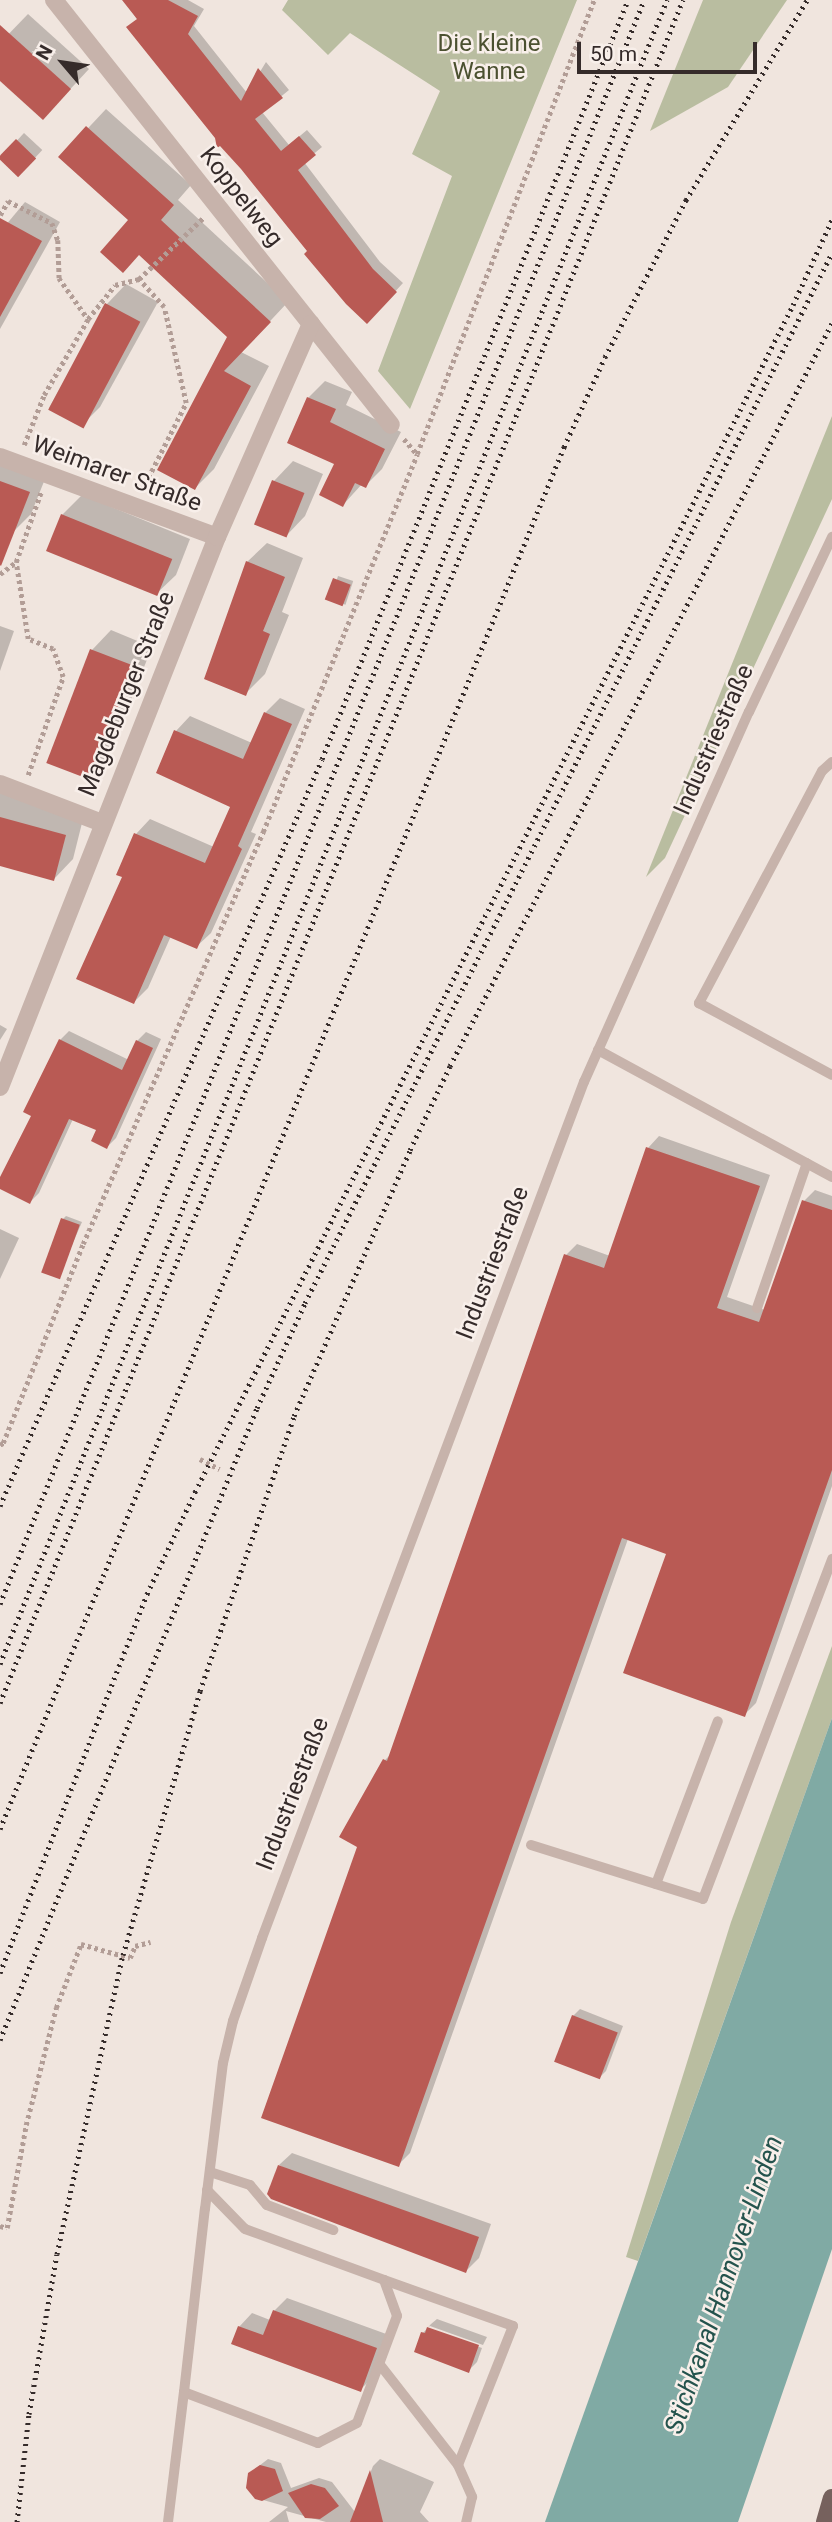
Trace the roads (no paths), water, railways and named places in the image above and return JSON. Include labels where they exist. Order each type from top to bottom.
[{"type":"main road","points":[[825,2522],[832,2498]]},
{"type":"street","name":"Koppelweg","points":[[54,0],[391,425]]},
{"type":"street","name":"Magdeburger Straße","points":[[0,1087],[217,537],[311,324]]},
{"type":"street","name":"Weimarer Straße","points":[[8,460],[217,537]]},
{"type":"street","points":[[0,784],[102,823]]},
{"type":"lane","name":"Industriestraße","points":[[168,2522],[223,2063],[233,2021],[281,1886],[598,1050],[749,712],[832,537]]},
{"type":"lane","points":[[832,762],[822,771],[699,1003],[832,1075]]},
{"type":"lane","points":[[598,1050],[832,1177]]},
{"type":"lane","points":[[757,1308],[807,1163]]},
{"type":"lane","points":[[531,1845],[704,1899],[832,1559]]},
{"type":"lane","points":[[656,1884],[718,1721]]},
{"type":"lane","points":[[209,2172],[250,2185],[267,2206],[333,2230]]},
{"type":"lane","points":[[207,2190],[245,2229],[513,2326],[458,2465]]},
{"type":"lane","points":[[184,2392],[318,2443],[357,2423],[397,2316],[384,2280]]},
{"type":"lane","points":[[380,2367],[458,2465],[472,2497],[466,2522]]},
{"type":"water","name":"Stichkanal Hannover-Linden","points":[[832,1718],[832,2249],[738,2522],[545,2522]]},
{"type":"railway","points":[[0,1506],[322,759],[628,0]]},
{"type":"railway","points":[[0,1604],[644,0]]},
{"type":"railway","points":[[0,1664],[667,0]]},
{"type":"railway","points":[[0,1703],[683,0]]},
{"type":"railway","points":[[0,1829],[564,447],[605,357],[686,200],[807,0]]},
{"type":"railway","points":[[0,1973],[147,1594],[195,1492],[793,305],[832,220]]},
{"type":"railway","points":[[0,2040],[257,1408],[305,1303],[832,253]]},
{"type":"railway","points":[[17,2522],[29,2414],[57,2254],[123,1955],[200,1691],[294,1416],[410,1150],[450,1066],[832,323]]},
{"type":"park label","name":"Die kleine Wanne","points":[[489,58]]}]
